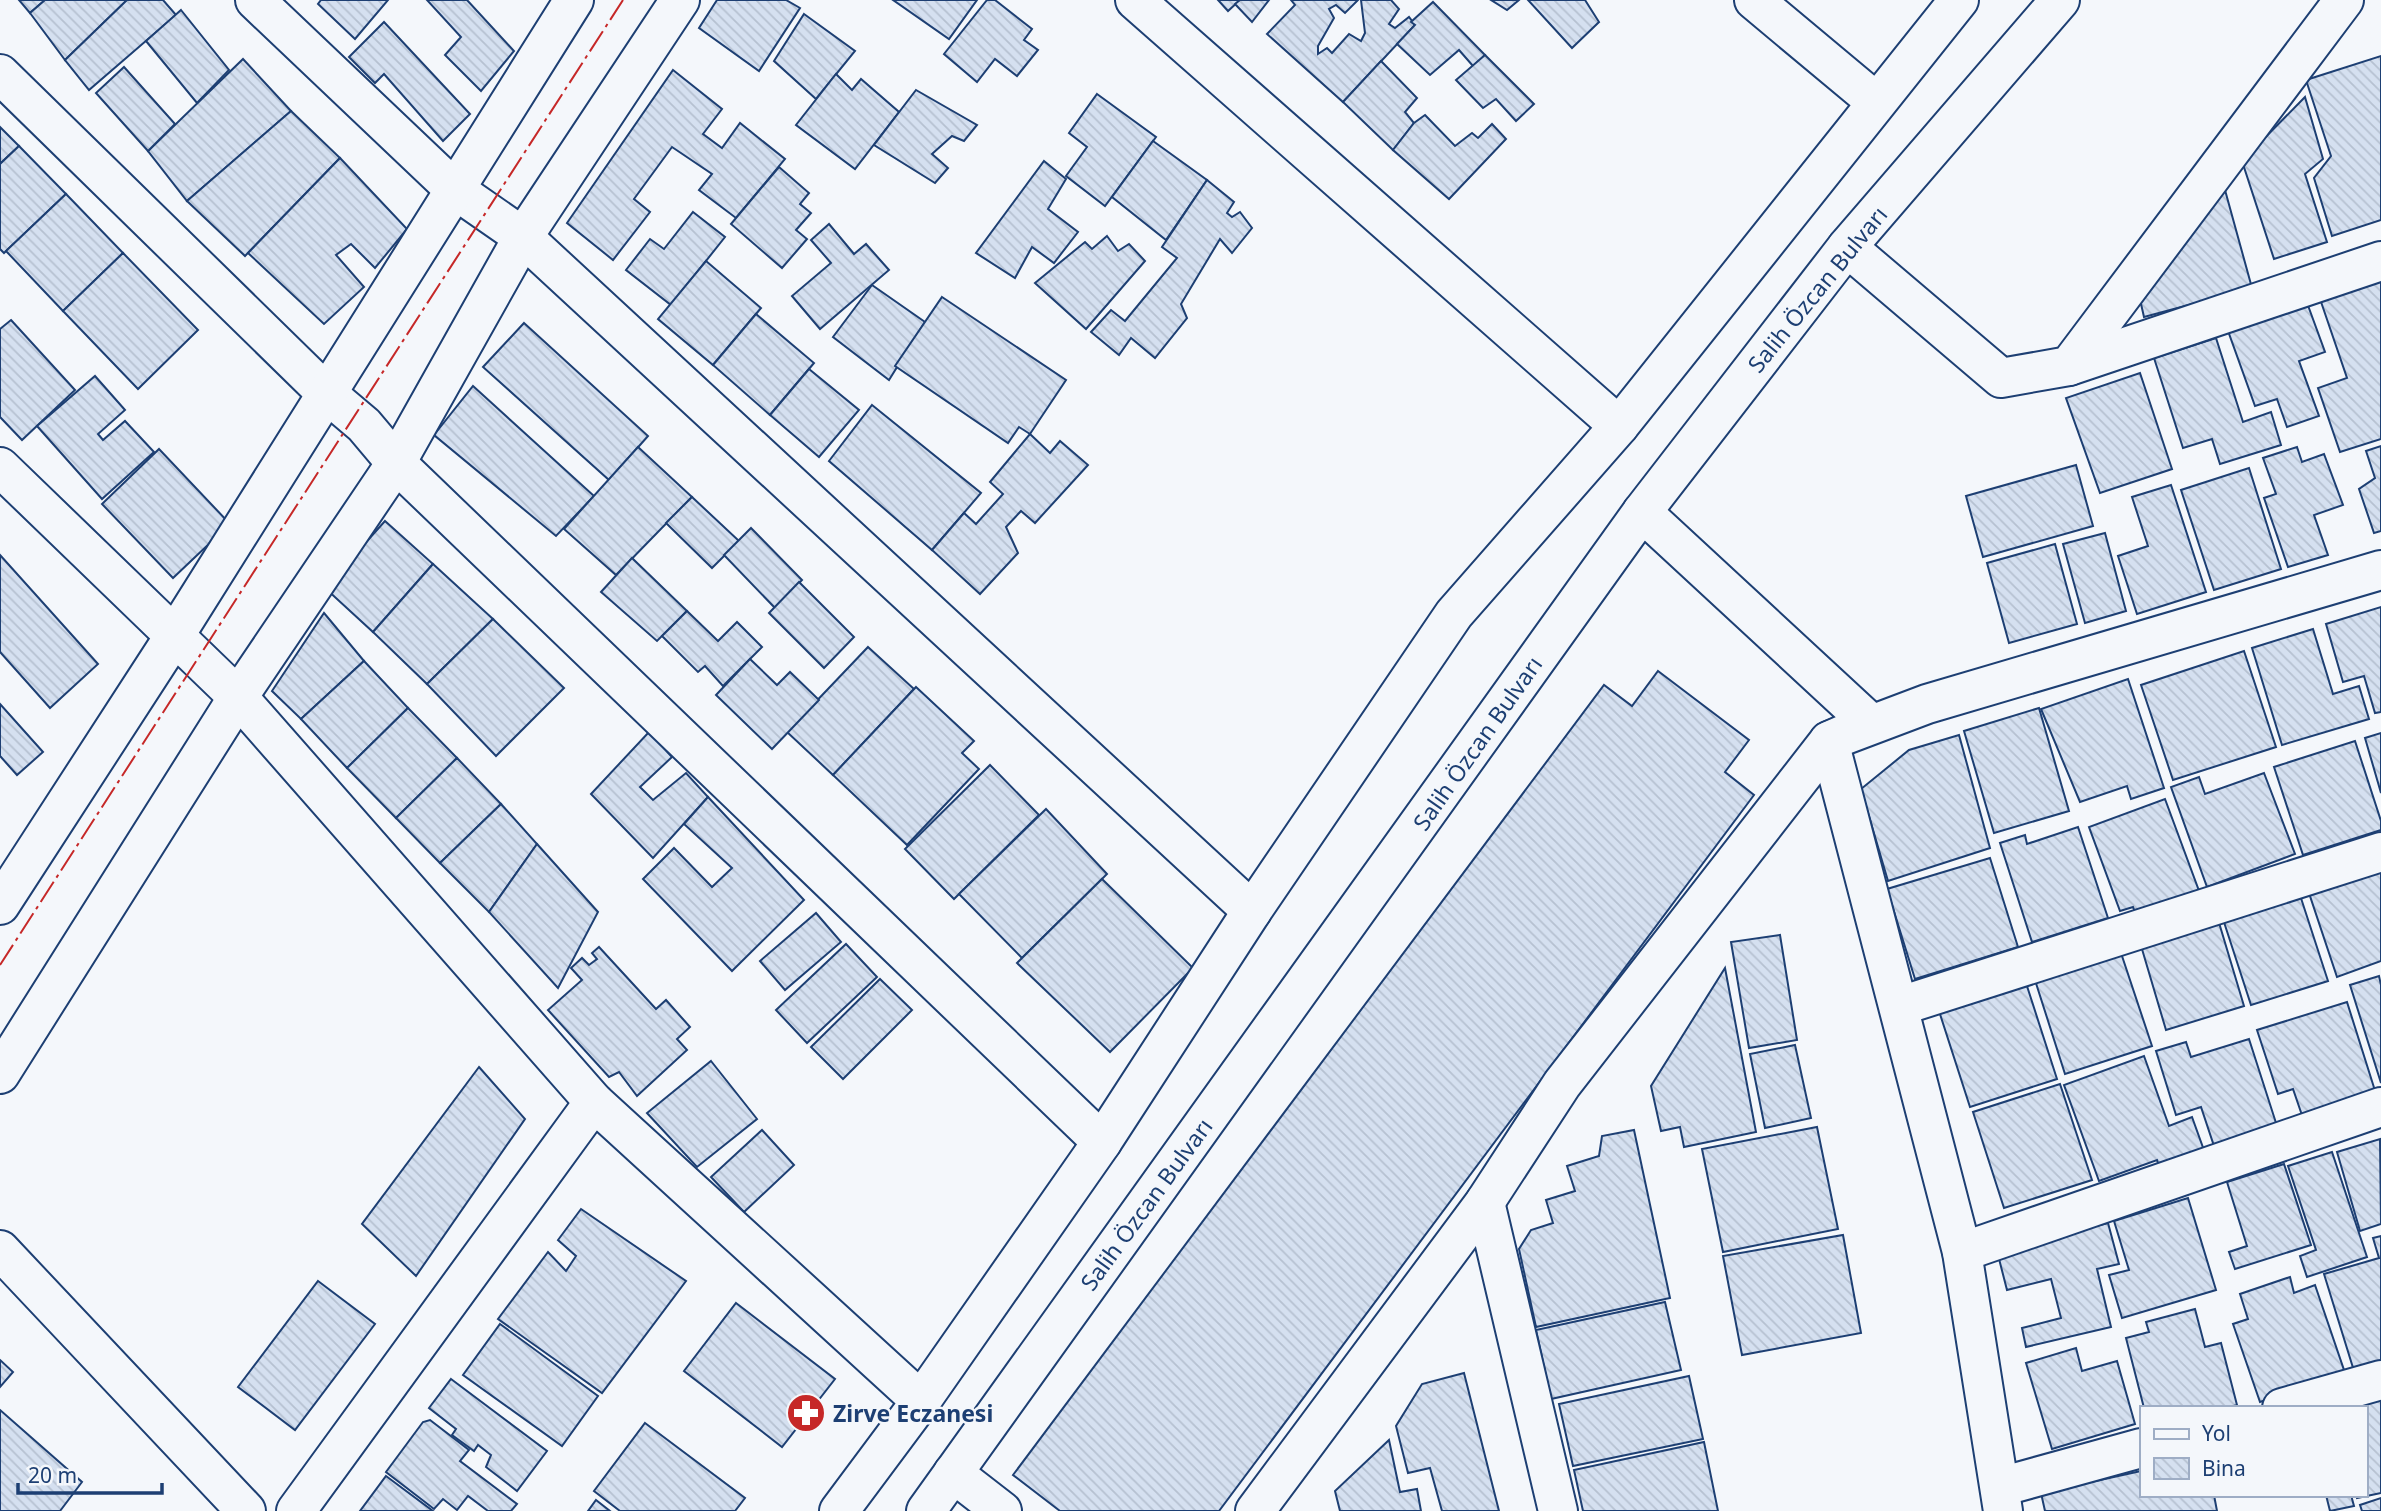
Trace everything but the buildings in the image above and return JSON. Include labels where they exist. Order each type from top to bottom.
[{"type":"street","points":[[255,0],[454,189],[523,237],[1252,911]]},
{"type":"street","points":[[0,905],[175,635],[325,392],[574,0]]},
{"type":"street","points":[[0,1074],[238,697],[396,463],[523,237],[680,0]]},
{"type":"street","points":[[1135,0],[1619,426]]},
{"type":"street","points":[[1754,0],[1875,101]]},
{"type":"street","points":[[839,1511],[921,1401],[1102,1142],[1252,911],[1454,614],[1619,426],[1875,101],[1959,0]]},
{"type":"street","name":"Salih Özcan Bulvarı","points":[[926,1511],[1642,512],[1847,247],[2060,0]]},
{"type":"street","points":[[2069,366],[2344,0]]},
{"type":"street","points":[[0,74],[325,392],[364,425],[396,463],[1102,1142]]},
{"type":"street","points":[[1847,247],[2001,378],[2069,366],[2381,261]]},
{"type":"street","points":[[0,467],[238,697],[594,1102],[921,1401]]},
{"type":"street","points":[[1255,1511],[1485,1202],[1562,1084],[1829,741],[1870,723],[1642,512]]},
{"type":"street","points":[[1829,741],[1927,704],[2381,570]]},
{"type":"street","points":[[1829,741],[1962,1252],[2002,1499],[2140,1448]]},
{"type":"street","points":[[1900,1006],[2381,852]]},
{"type":"street","points":[[296,1511],[594,1102]]},
{"type":"street","points":[[1962,1252],[2381,1107]]},
{"type":"street","points":[[1485,1202],[1558,1511]]},
{"type":"street","points":[[0,1250],[246,1511]]},
{"type":"street","points":[[2289,1406],[2381,1380]]},
{"type":"street","points":[[953,1473],[1002,1511]]},
{"type":"power","points":[[0,965],[623,0]]},
{"type":"place","name":"Zirve Eczanesi","points":[[806,1413]]}]
